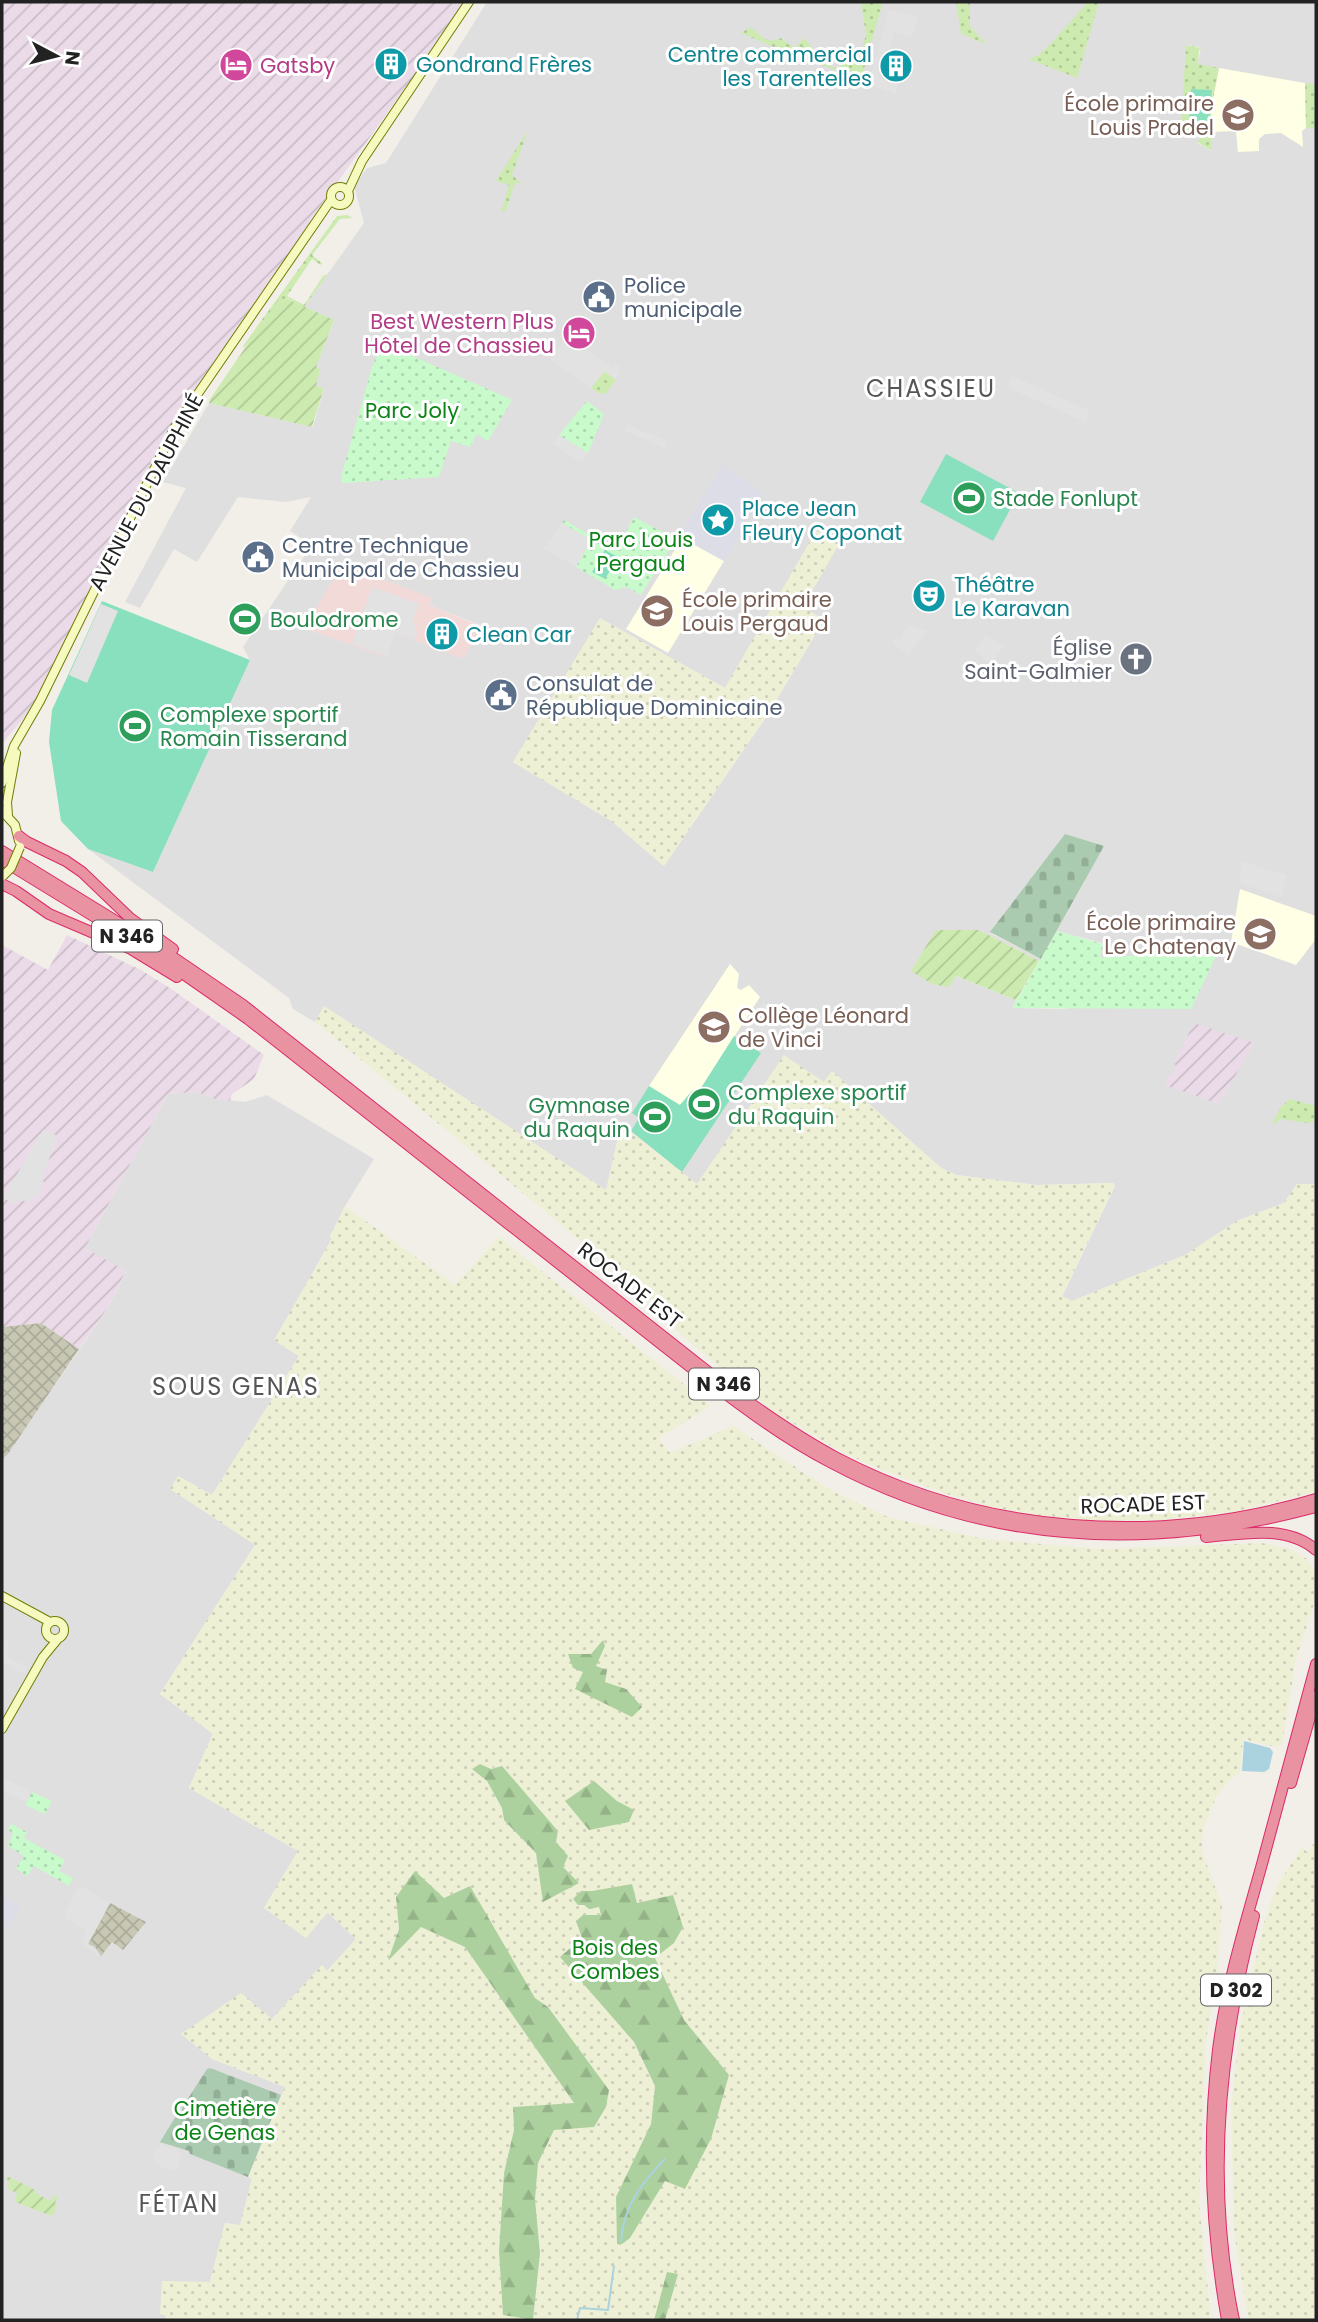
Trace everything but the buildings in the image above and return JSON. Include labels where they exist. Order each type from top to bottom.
[{"type":"highway","points":[[19,836],[82,872],[130,918],[242,999],[243,1005]]},
{"type":"highway","name":"ROCADE EST","points":[[2,851],[144,938],[243,1005],[718,1379],[802,1438],[870,1473],[956,1505],[1009,1517],[1066,1525],[1140,1528],[1193,1524],[1268,1512],[1316,1499]]},
{"type":"highway","name":"ROCADE EST","points":[[2,860],[152,952],[248,1019],[702,1376],[792,1441],[866,1480],[973,1517],[1052,1531],[1126,1535],[1214,1530],[1316,1507]]},
{"type":"highway","points":[[2,884],[49,914],[142,955],[240,1018],[248,1019]]},
{"type":"highway","points":[[1126,1535],[1132,1539],[1152,1539],[1272,1533],[1298,1538],[1316,1550]]},
{"type":"highway","points":[[1312,1697],[1316,1664]]},
{"type":"highway","points":[[1312,1697],[1316,1675]]},
{"type":"highway","name":"D 302","points":[[1227,2320],[1219,2269],[1212,2187],[1212,2114],[1219,2048],[1240,1943],[1312,1697]]},
{"type":"highway","name":"D 302","points":[[1234,2320],[1222,2237],[1219,2182],[1220,2115],[1226,2049],[1246,1946],[1312,1697]]},
{"type":"main road","points":[[362,161],[348,191],[347,202],[334,203],[332,191],[339,187],[362,161],[469,2]]},
{"type":"main road","points":[[339,187],[348,191]]},
{"type":"main road","name":"AVENUE DU DAUPHINÉ","points":[[2,783],[14,746],[40,701],[175,427],[201,386],[334,203]]},
{"type":"main road","name":"AVENUE DU DAUPHINÉ","points":[[5,813],[18,746],[25,727]]},
{"type":"main road","points":[[2,876],[11,868],[20,847],[15,825],[5,813]]},
{"type":"main road","points":[[2,1596],[28,1612],[47,1629],[51,1639],[57,1640]]},
{"type":"main road","points":[[2,1729],[43,1657],[64,1633],[63,1627],[56,1621],[47,1629],[43,1657]]},
{"type":"shaded area","points":[[2,2],[464,2],[311,219],[307,230],[184,406],[153,459],[45,686],[27,714],[2,744]]},
{"type":"shaded area","points":[[487,2],[1316,2],[1316,85],[1305,84],[1306,127],[1314,128],[1316,133],[1316,1184],[1297,1184],[1284,1203],[1237,1221],[1185,1255],[1072,1301],[1062,1297],[1115,1186],[1113,1183],[1037,1185],[956,1175],[941,1168],[832,1071],[824,1082],[697,1184],[621,1124],[606,1191],[324,1007],[315,1022],[293,1009],[289,998],[88,849],[153,872],[250,660],[243,647],[312,545],[290,531],[311,497],[286,502],[238,497],[197,562],[174,549],[140,608],[125,602],[186,488],[163,482],[209,403],[313,427],[324,389],[315,386],[315,368],[334,321],[304,307],[364,223],[354,186],[367,168],[386,163]],"holes":[[[1187,45],[1201,47],[1198,64],[1211,108],[1212,151],[1197,143],[1200,139],[1197,135],[1192,137],[1186,130],[1181,129]],[[816,532],[839,543],[803,607],[824,620],[767,716],[664,866],[610,820],[513,762],[600,619],[725,688]],[[432,598],[429,605],[480,625],[394,633],[387,656],[309,630],[318,614]],[[1085,881],[1057,931],[1102,943],[1099,958],[1218,951],[1078,1007],[1013,1008],[1016,1000],[955,976],[979,930],[1039,961],[1041,959],[990,933]]]},
{"type":"shaded area","points":[[889,10],[918,16],[912,37],[894,33],[885,69],[883,74],[879,74],[879,78],[898,84],[896,94],[871,85],[869,81]]},
{"type":"shaded area","points":[[1219,68],[1305,83],[1306,128],[1302,131],[1303,147],[1281,133],[1265,134],[1259,139],[1259,151],[1238,152],[1236,131],[1212,132],[1211,108]]},
{"type":"shaded area","points":[[564,340],[574,349],[578,344],[612,367],[615,363],[620,367],[616,380],[604,371],[591,388],[549,359]]},
{"type":"shaded area","points":[[1012,376],[1090,411],[1085,422],[1007,387]]},
{"type":"shaded area","points":[[628,425],[668,441],[664,448],[625,431]]},
{"type":"shaded area","points":[[559,435],[587,453],[582,463],[553,444]]},
{"type":"shaded area","name":"Place Jean Fleury Coponat","points":[[723,464],[764,493],[724,561],[679,536]]},
{"type":"shaded area","points":[[562,523],[591,540],[576,567],[543,549]]},
{"type":"shaded area","points":[[816,531],[840,542],[803,607],[824,620],[767,715],[664,866],[610,820],[513,762],[600,618],[725,688]]},
{"type":"shaded area","points":[[682,538],[724,561],[668,653],[626,629]]},
{"type":"shaded area","points":[[343,564],[432,598],[429,605],[480,626],[464,659],[395,633],[386,657],[309,630],[318,614],[314,611]]},
{"type":"shaded area","points":[[372,587],[419,604],[413,620],[417,634],[415,640],[395,633],[387,656],[352,644]]},
{"type":"shaded area","points":[[101,604],[118,611],[87,683],[69,675]]},
{"type":"shaded area","points":[[913,626],[927,631],[909,655],[892,643],[896,637],[900,639],[907,627]]},
{"type":"shaded area","points":[[985,635],[1004,645],[991,664],[974,651]]},
{"type":"shaded area","points":[[1241,861],[1286,875],[1282,897],[1240,883]]},
{"type":"shaded area","points":[[1240,889],[1316,916],[1316,939],[1296,965],[1231,942]]},
{"type":"shaded area","points":[[67,935],[141,970],[264,1055],[254,1079],[232,1094],[230,1101],[197,1092],[168,1094],[85,1248],[126,1271],[107,1309],[79,1349],[41,1323],[2,1327],[2,945],[48,970]]},
{"type":"shaded area","name":"Collège Léonard de Vinci","points":[[730,964],[739,974],[737,988],[741,990],[749,985],[760,997],[701,1088],[692,1091],[680,1105],[676,1104],[649,1086]]},
{"type":"shaded area","points":[[763,1001],[781,1020],[760,1051],[739,1038]]},
{"type":"shaded area","points":[[324,1006],[606,1190],[621,1124],[697,1184],[784,1055],[824,1082],[832,1071],[941,1168],[956,1175],[1037,1185],[1113,1183],[1115,1185],[1062,1296],[1072,1301],[1185,1255],[1237,1221],[1284,1203],[1297,1184],[1316,1184],[1316,1492],[1232,1512],[1162,1520],[1106,1521],[1043,1516],[992,1507],[947,1494],[842,1452],[772,1411],[678,1332],[655,1302],[315,1022]]},
{"type":"shaded area","points":[[1194,1023],[1254,1043],[1219,1104],[1165,1085],[1169,1075],[1172,1075],[1176,1066],[1174,1063]]},
{"type":"shaded area","points":[[197,1092],[215,1099],[245,1102],[267,1095],[374,1159],[345,1206],[330,1236],[332,1238],[275,1341],[299,1356],[212,1495],[178,1476],[255,1545],[160,1694],[213,1733],[189,1788],[298,1851],[264,1908],[327,1912],[356,1939],[327,1971],[321,1966],[272,2019],[181,2034],[212,2059],[285,2087],[248,2177],[252,2178],[240,2226],[225,2223],[210,2282],[160,2314],[166,2315],[165,2320],[2,2320],[2,1460],[107,1309],[126,1272],[85,1248],[168,1094]]},
{"type":"shaded area","points":[[43,1130],[58,1136],[41,1180],[44,1182],[37,1198],[16,1201],[14,1204],[3,1198]]},
{"type":"shaded area","points":[[345,1206],[455,1285],[499,1237],[711,1406],[658,1438],[670,1453],[733,1426],[834,1492],[888,1517],[984,1539],[1101,1549],[1262,1543],[1290,1549],[1307,1559],[1315,1573],[1316,1597],[1296,1660],[1282,1743],[1279,1747],[1243,1739],[1240,1772],[1217,1795],[1203,1830],[1204,1857],[1222,1906],[1217,1973],[1206,2041],[1199,2202],[1211,2320],[665,2320],[678,2275],[668,2272],[654,2320],[533,2320],[540,2253],[535,2200],[538,2162],[554,2130],[609,2090],[548,2008],[535,1998],[469,1886],[444,1898],[396,1897],[399,1929],[390,1959],[421,1927],[465,1947],[574,2104],[513,2107],[514,2130],[504,2173],[499,2251],[503,2314],[532,2320],[165,2320],[166,2315],[160,2314],[162,2281],[210,2282],[225,2223],[240,2225],[252,2179],[248,2177],[285,2087],[212,2059],[181,2034],[241,1993],[272,2019],[322,1965],[327,1971],[356,1939],[328,1912],[306,1938],[264,1908],[298,1851],[189,1788],[213,1734],[160,1694],[255,1545],[170,1489],[178,1476],[212,1495],[299,1356],[274,1340],[332,1239],[330,1237]],"holes":[[[602,1640],[605,1646],[595,1666],[605,1682],[626,1689],[642,1707],[576,1689],[591,1654]],[[502,1767],[558,1831],[556,1842],[563,1867],[578,1882],[544,1902],[536,1853],[504,1820],[502,1808],[487,1781],[473,1769]],[[632,1885],[637,1903],[674,1943],[655,1958],[684,2020],[729,2075],[685,2188],[665,2181],[630,2238],[616,2197],[651,2124],[655,2086],[634,2042],[561,1957],[601,1916],[599,1907],[584,1904],[581,1891]]]},
{"type":"shaded area","points":[[41,1323],[79,1349],[2,1460],[2,1327]]},
{"type":"shaded area","points":[[2,1634],[9,1645],[6,1657],[28,1667],[23,1674],[2,1661]]},
{"type":"shaded area","points":[[3,1778],[31,1791],[26,1802],[5,1792]]},
{"type":"shaded area","points":[[1316,1841],[1316,2320],[1248,2320],[1234,2232],[1231,2106],[1241,2022],[1265,1919],[1278,1884],[1302,1847],[1307,1852]]},
{"type":"shaded area","points":[[79,1885],[110,1903],[88,1944],[100,1954],[98,1957],[83,1943],[86,1931],[66,1919],[65,1913]]},
{"type":"shaded area","points":[[2,1893],[21,1908],[7,1930],[2,1926]]},
{"type":"shaded area","points":[[110,1903],[146,1922],[123,1950],[112,1942],[101,1956],[95,1947],[88,1944]]},
{"type":"shaded area","points":[[161,2143],[177,2149],[182,2157],[177,2168],[170,2171],[155,2163],[153,2154]]},
{"type":"green space","points":[[861,2],[883,2],[861,79],[741,33],[751,27],[764,38],[772,41],[781,38],[795,48],[804,38],[826,64],[838,69],[847,56],[859,58],[866,35]]},
{"type":"green space","points":[[956,2],[970,2],[970,26],[986,44],[961,34]]},
{"type":"green space","points":[[1088,2],[1099,2],[1077,78],[1028,59],[1039,55]]},
{"type":"green space","points":[[1186,45],[1202,48],[1199,50],[1198,64],[1219,68],[1211,108],[1212,151],[1197,142],[1200,138],[1198,135],[1192,137],[1186,130],[1181,129]]},
{"type":"green space","points":[[1305,83],[1316,85],[1316,133],[1314,128],[1306,128]]},
{"type":"green space","points":[[1191,89],[1212,90],[1209,124],[1189,123]]},
{"type":"green space","points":[[528,130],[512,175],[522,184],[515,183],[506,211],[501,212],[509,185],[496,181]]},
{"type":"green space","points":[[347,215],[353,218],[340,219],[312,255],[321,265],[312,259],[287,296],[304,305],[323,276],[328,274],[304,307],[286,298],[244,348],[337,216]]},
{"type":"green space","points":[[285,298],[334,320],[316,367],[320,369],[316,386],[324,388],[312,427],[209,403],[278,300],[283,302]]},
{"type":"green space","name":"Parc Joly","points":[[383,343],[512,400],[488,441],[477,434],[470,447],[451,441],[439,477],[344,483],[341,482],[341,477],[372,367]]},
{"type":"green space","points":[[605,371],[616,380],[606,393],[601,394],[591,388]]},
{"type":"green space","points":[[587,401],[604,414],[588,453],[559,435]]},
{"type":"green space","name":"Stade Fonlupt","points":[[946,454],[1019,493],[993,541],[920,502]]},
{"type":"green space","name":"Parc Louis Pergaud","points":[[634,517],[676,539],[641,595],[627,587],[615,590],[576,567],[591,540],[562,523],[564,520],[616,550]]},
{"type":"green space","points":[[605,550],[618,557],[605,579],[592,572]]},
{"type":"green space","name":"Complexe sportif Romain Tisserand","points":[[102,601],[250,660],[153,872],[88,849],[61,821],[49,742],[52,710]]},
{"type":"green space","name":"Boulodrome","points":[[244,603],[258,614],[247,633],[231,623]]},
{"type":"green space","points":[[1065,834],[1104,846],[1041,959],[990,932]]},
{"type":"green space","points":[[936,930],[979,930],[1039,961],[1016,1000],[956,976],[949,987],[932,984],[911,971]]},
{"type":"green space","points":[[1057,931],[1103,944],[1100,958],[1219,950],[1191,1009],[1012,1008]]},
{"type":"green space","name":"Complexe sportif du Raquin","points":[[734,1036],[761,1053],[682,1172],[631,1131],[639,1118],[632,1113],[649,1086],[680,1105],[692,1091],[701,1088]]},
{"type":"green space","points":[[1290,1099],[1316,1106],[1316,1120],[1308,1123],[1280,1119],[1272,1124],[1280,1108]]},
{"type":"green space","points":[[603,1640],[605,1646],[596,1666],[607,1670],[605,1682],[626,1689],[642,1707],[632,1717],[575,1689],[583,1672],[573,1668],[568,1654],[591,1654]]},
{"type":"green space","points":[[480,1764],[491,1769],[502,1766],[558,1831],[556,1842],[568,1856],[563,1867],[579,1883],[543,1902],[536,1853],[504,1820],[502,1808],[487,1781],[472,1769]]},
{"type":"green space","points":[[594,1781],[617,1801],[634,1810],[629,1822],[589,1830],[565,1801]]},
{"type":"green space","points":[[32,1792],[52,1801],[45,1814],[25,1805]]},
{"type":"green space","points":[[11,1824],[27,1832],[24,1838],[65,1860],[59,1871],[73,1878],[69,1886],[34,1866],[27,1876],[16,1868],[24,1856],[8,1846],[13,1833],[8,1830]]},
{"type":"green space","points":[[415,1871],[444,1898],[470,1886],[535,1998],[548,2007],[609,2090],[606,2107],[594,2127],[554,2130],[538,2163],[535,2200],[540,2253],[533,2320],[503,2315],[499,2251],[504,2173],[514,2130],[513,2107],[574,2103],[465,1947],[421,1927],[388,1961],[399,1929],[396,1897]]},
{"type":"green space","name":"Bois des Combes","points":[[632,1884],[637,1903],[673,1895],[683,1927],[674,1943],[655,1958],[684,2020],[729,2075],[711,2139],[685,2189],[665,2181],[630,2238],[617,2244],[616,2197],[651,2124],[655,2086],[634,2042],[560,1957],[582,1938],[576,1921],[583,1915],[601,1915],[599,1907],[589,1909],[578,1905],[573,1899],[581,1891]]},
{"type":"green space","name":"Cimetière de Genas","points":[[210,2068],[281,2095],[248,2177],[190,2154],[189,2151],[160,2142]]},
{"type":"green space","points":[[7,2176],[50,2201],[55,2195],[58,2196],[52,2216],[15,2202],[17,2193],[8,2189]]},
{"type":"green space","points":[[667,2272],[678,2274],[665,2320],[654,2320]]},
{"type":"water","points":[[1244,1741],[1270,1748],[1273,1752],[1269,1769],[1264,1772],[1242,1771]]},
{"type":"waterway","points":[[621,2241],[626,2217],[635,2196],[665,2159]]},
{"type":"waterway","points":[[577,2320],[580,2308],[608,2310],[614,2266]]},
{"type":"place","name":"Gondrand Frères","points":[[391,64]]},
{"type":"place","name":"Gatsby","points":[[236,65]]},
{"type":"place","name":"Centre commercial les Tarentelles","points":[[896,66]]},
{"type":"place","name":"École primaire Louis Pradel","points":[[1238,115]]},
{"type":"place","name":"Police municipale","points":[[599,297]]},
{"type":"place","name":"Best Western Plus Hôtel de Chassieu","points":[[579,333]]},
{"type":"place","name":"Stade Fonlupt","points":[[969,498]]},
{"type":"place","name":"Place Jean Fleury Coponat","points":[[718,520]]},
{"type":"place","name":"Centre Technique Municipal de Chassieu","points":[[258,557]]},
{"type":"place","name":"Théâtre Le Karavan","points":[[929,596]]},
{"type":"place","name":"École primaire Louis Pergaud","points":[[657,611]]},
{"type":"place","name":"Boulodrome","points":[[245,619]]},
{"type":"place","name":"Clean Car","points":[[442,634]]},
{"type":"place","name":"Église Saint-Galmier","points":[[1136,659]]},
{"type":"place","name":"Consulat de République Dominicaine","points":[[501,695]]},
{"type":"place","name":"Complexe sportif Romain Tisserand","points":[[135,726]]},
{"type":"place","name":"École primaire Le Chatenay","points":[[1260,934]]},
{"type":"place","name":"Collège Léonard de Vinci","points":[[714,1027]]},
{"type":"place","name":"Complexe sportif du Raquin","points":[[704,1104]]},
{"type":"place","name":"Gymnase du Raquin","points":[[655,1117]]},
{"type":"district","name":"CHASSIEU","points":[[931,388]]},
{"type":"district","name":"SOUS GENAS","points":[[236,1386]]},
{"type":"district","name":"FÉTAN","points":[[179,2203]]}]
